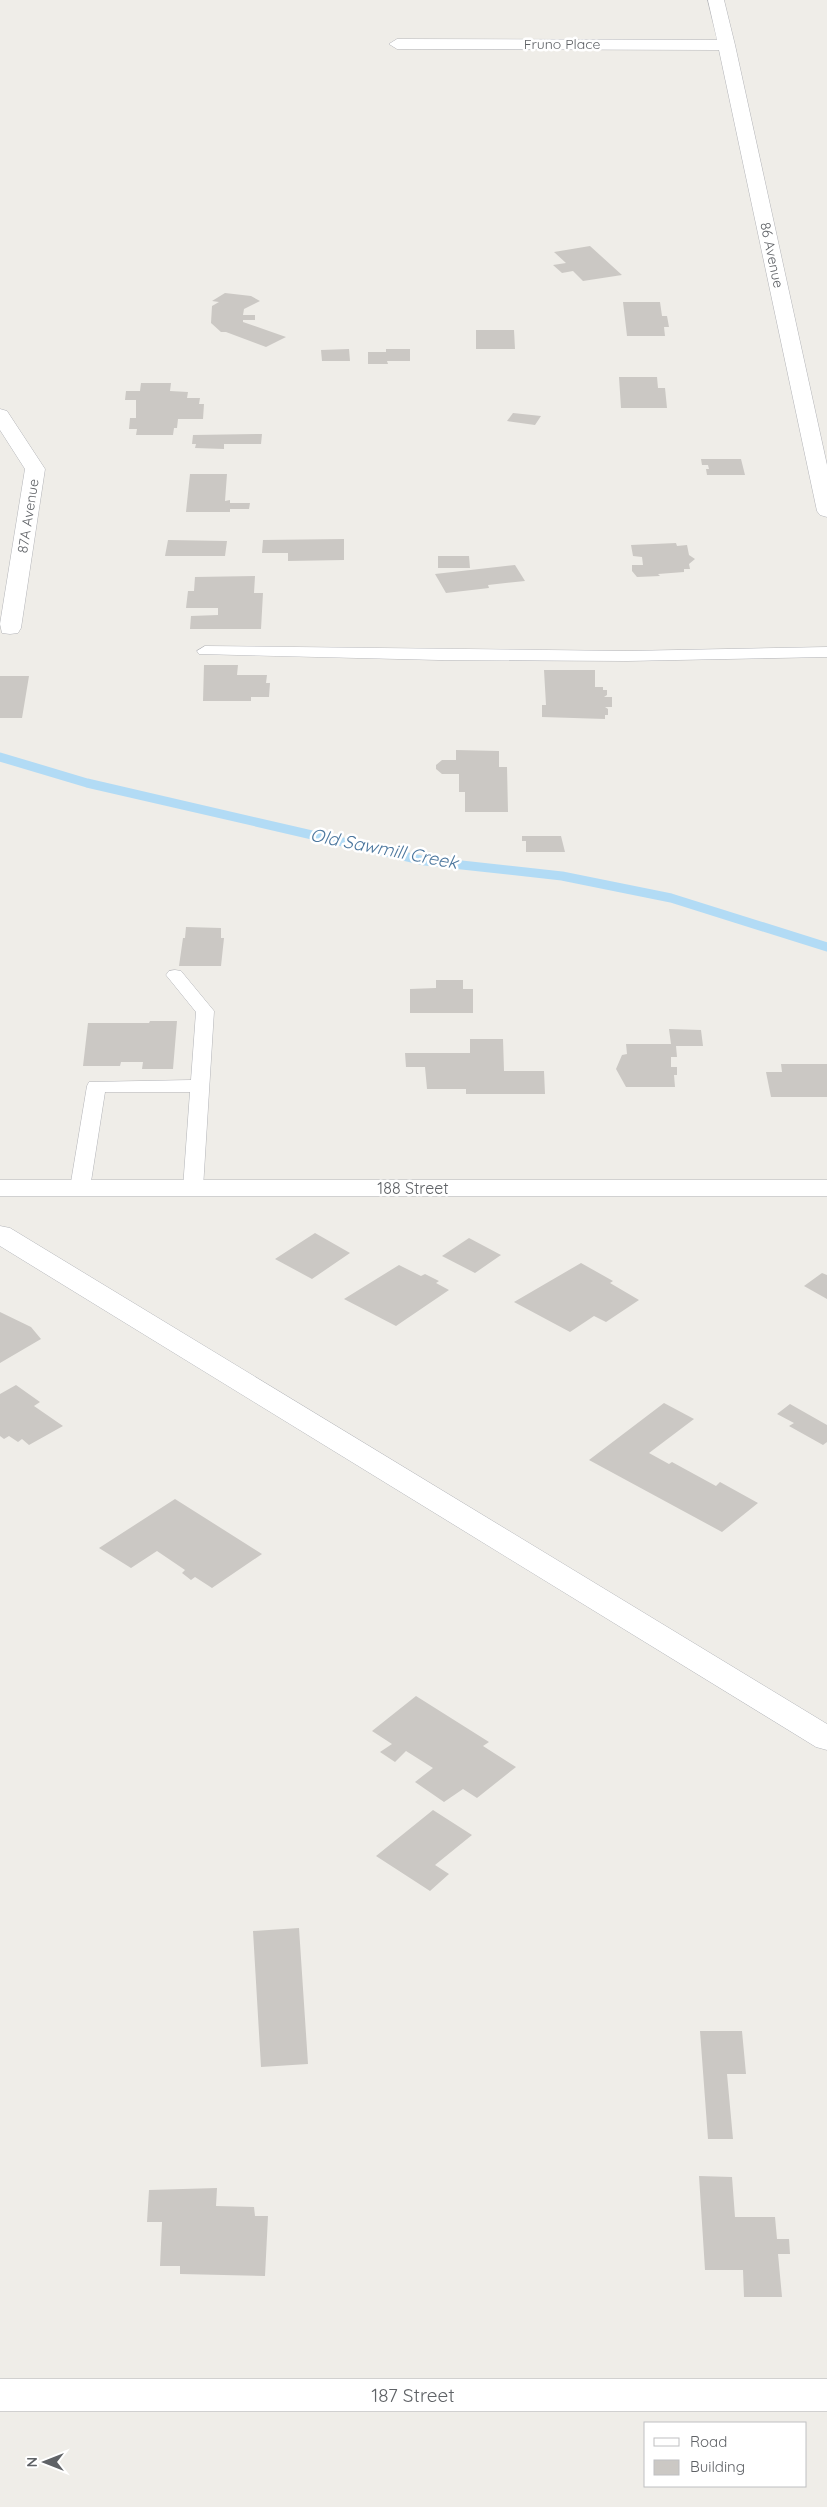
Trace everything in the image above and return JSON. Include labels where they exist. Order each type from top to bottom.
[{"type":"street","name":"86 Avenue","points":[[716,0],[827,511]]},
{"type":"street","name":"Fruno Place","points":[[397,44],[727,45]]},
{"type":"street","name":"87A Avenue","points":[[0,415],[36,469],[10,628]]},
{"type":"street","name":"188 Street","points":[[0,1188],[827,1188]]},
{"type":"street","points":[[0,1234],[827,1739]]},
{"type":"street","name":"187 Street","points":[[0,2395],[827,2395]]},
{"type":"lane","points":[[205,651],[439,656],[627,656],[827,652]]},
{"type":"lane","points":[[175,975],[205,1012],[193,1188]]},
{"type":"lane","points":[[80,1188],[96,1086],[200,1086]]},
{"type":"building","points":[[590,246],[622,275],[583,281],[573,271],[562,273],[553,265],[566,263],[554,252]]},
{"type":"building","points":[[225,293],[251,296],[260,301],[244,309],[243,315],[255,315],[255,320],[243,320],[243,322],[286,337],[266,347],[226,332],[221,332],[211,323],[212,306],[219,302],[212,301]]},
{"type":"building","points":[[623,302],[660,302],[662,316],[667,316],[669,327],[664,327],[665,336],[627,336]]},
{"type":"building","points":[[476,330],[514,330],[515,349],[476,349]]},
{"type":"building","points":[[349,349],[350,361],[322,361],[321,350]]},
{"type":"building","points":[[386,349],[410,349],[410,361],[387,361],[388,364],[368,364],[368,352],[386,352]]},
{"type":"building","points":[[619,377],[657,377],[658,388],[665,388],[667,408],[621,408]]},
{"type":"building","points":[[141,383],[171,383],[170,391],[188,392],[187,398],[200,398],[199,404],[204,404],[203,419],[178,419],[177,428],[174,428],[173,435],[136,435],[137,429],[129,429],[130,418],[136,418],[136,400],[125,400],[126,391],[140,391]]},
{"type":"building","points":[[513,413],[541,416],[535,425],[507,421]]},
{"type":"building","points":[[262,434],[261,444],[224,444],[224,449],[195,448],[196,444],[192,444],[193,435]]},
{"type":"building","points":[[701,459],[741,459],[745,475],[707,475],[706,469],[709,469],[708,465],[702,465]]},
{"type":"building","points":[[190,474],[227,474],[225,501],[230,500],[230,503],[250,503],[249,509],[230,509],[230,512],[186,512]]},
{"type":"building","points":[[344,539],[344,560],[288,561],[288,553],[262,553],[263,540]]},
{"type":"building","points":[[168,540],[227,541],[225,556],[165,556]]},
{"type":"building","points":[[676,543],[677,546],[687,545],[689,555],[695,559],[689,564],[690,569],[684,569],[684,572],[658,574],[660,576],[637,577],[632,571],[632,565],[643,565],[642,557],[633,556],[631,545]]},
{"type":"building","points":[[438,556],[469,556],[470,568],[438,568]]},
{"type":"building","points":[[515,565],[525,581],[488,585],[489,588],[446,593],[435,574]]},
{"type":"building","points":[[255,576],[254,593],[263,593],[261,629],[190,629],[191,616],[218,615],[218,608],[186,608],[188,591],[194,591],[195,577]]},
{"type":"building","points":[[204,665],[238,665],[237,675],[267,675],[266,683],[270,683],[269,697],[251,697],[251,701],[203,701]]},
{"type":"building","points":[[544,670],[595,670],[595,687],[603,687],[603,690],[607,690],[607,695],[604,697],[612,697],[612,707],[605,707],[608,709],[608,715],[605,715],[605,719],[542,717],[542,705],[546,705]]},
{"type":"building","points":[[0,676],[29,676],[22,718],[0,718]]},
{"type":"building","points":[[456,750],[499,751],[499,767],[507,767],[508,812],[465,812],[465,792],[459,792],[459,774],[442,774],[436,769],[436,765],[442,760],[456,760]]},
{"type":"building","points":[[522,836],[561,836],[565,852],[526,852],[526,841],[522,841]]},
{"type":"building","points":[[186,927],[221,928],[221,938],[224,938],[221,966],[179,966]]},
{"type":"building","points":[[436,980],[463,980],[463,989],[473,989],[473,1013],[410,1013],[410,989],[436,988]]},
{"type":"building","points":[[150,1021],[177,1021],[173,1069],[142,1069],[143,1062],[121,1062],[120,1066],[83,1066],[88,1023],[149,1023]]},
{"type":"building","points":[[669,1029],[701,1030],[703,1046],[676,1046],[677,1057],[671,1057],[671,1067],[677,1067],[677,1075],[674,1075],[675,1087],[626,1087],[616,1069],[622,1055],[627,1054],[626,1044],[671,1044]]},
{"type":"building","points":[[470,1039],[503,1039],[504,1071],[544,1071],[545,1094],[466,1094],[466,1089],[427,1089],[425,1067],[406,1067],[405,1053],[470,1053]]},
{"type":"building","points":[[781,1064],[827,1064],[827,1097],[771,1097],[766,1072],[782,1072]]},
{"type":"building","points":[[315,1233],[350,1253],[312,1279],[275,1259]]},
{"type":"building","points":[[469,1238],[501,1255],[475,1273],[442,1256]]},
{"type":"building","points":[[581,1263],[613,1281],[610,1283],[639,1300],[606,1322],[594,1316],[570,1332],[514,1302]]},
{"type":"building","points":[[399,1265],[421,1276],[425,1274],[439,1281],[436,1283],[449,1290],[396,1326],[344,1299]]},
{"type":"building","points":[[822,1273],[827,1275],[827,1299],[804,1286]]},
{"type":"building","points":[[0,1312],[31,1327],[41,1339],[0,1363]]},
{"type":"building","points":[[16,1385],[40,1402],[34,1406],[63,1426],[29,1445],[22,1439],[18,1442],[9,1436],[4,1439],[0,1436],[0,1394]]},
{"type":"building","points":[[664,1403],[694,1419],[649,1453],[669,1464],[672,1462],[716,1486],[720,1482],[758,1503],[722,1532],[589,1460]]},
{"type":"building","points":[[790,1404],[827,1425],[827,1442],[823,1445],[789,1426],[794,1423],[777,1414]]},
{"type":"building","points":[[175,1499],[262,1554],[212,1588],[195,1577],[191,1580],[182,1573],[185,1570],[157,1551],[131,1568],[99,1548]]},
{"type":"building","points":[[416,1696],[489,1742],[483,1746],[516,1767],[477,1798],[463,1789],[444,1802],[415,1782],[433,1768],[406,1751],[395,1762],[380,1752],[392,1744],[372,1731]]},
{"type":"building","points":[[433,1810],[472,1835],[435,1865],[449,1874],[430,1891],[376,1856]]},
{"type":"building","points":[[299,1928],[308,2064],[261,2067],[253,1931]]},
{"type":"building","points":[[700,2031],[742,2031],[746,2074],[727,2074],[733,2139],[708,2139]]},
{"type":"building","points":[[699,2176],[732,2177],[735,2217],[775,2217],[777,2239],[789,2239],[790,2254],[778,2254],[782,2297],[744,2297],[743,2270],[705,2270]]},
{"type":"building","points":[[217,2188],[216,2206],[254,2207],[255,2216],[268,2216],[265,2276],[180,2274],[180,2266],[160,2266],[162,2222],[147,2222],[149,2190]]},
{"type":"waterway","name":"Old Sawmill Creek","points":[[0,757],[87,783],[425,861],[562,876],[671,898],[827,947]]}]
